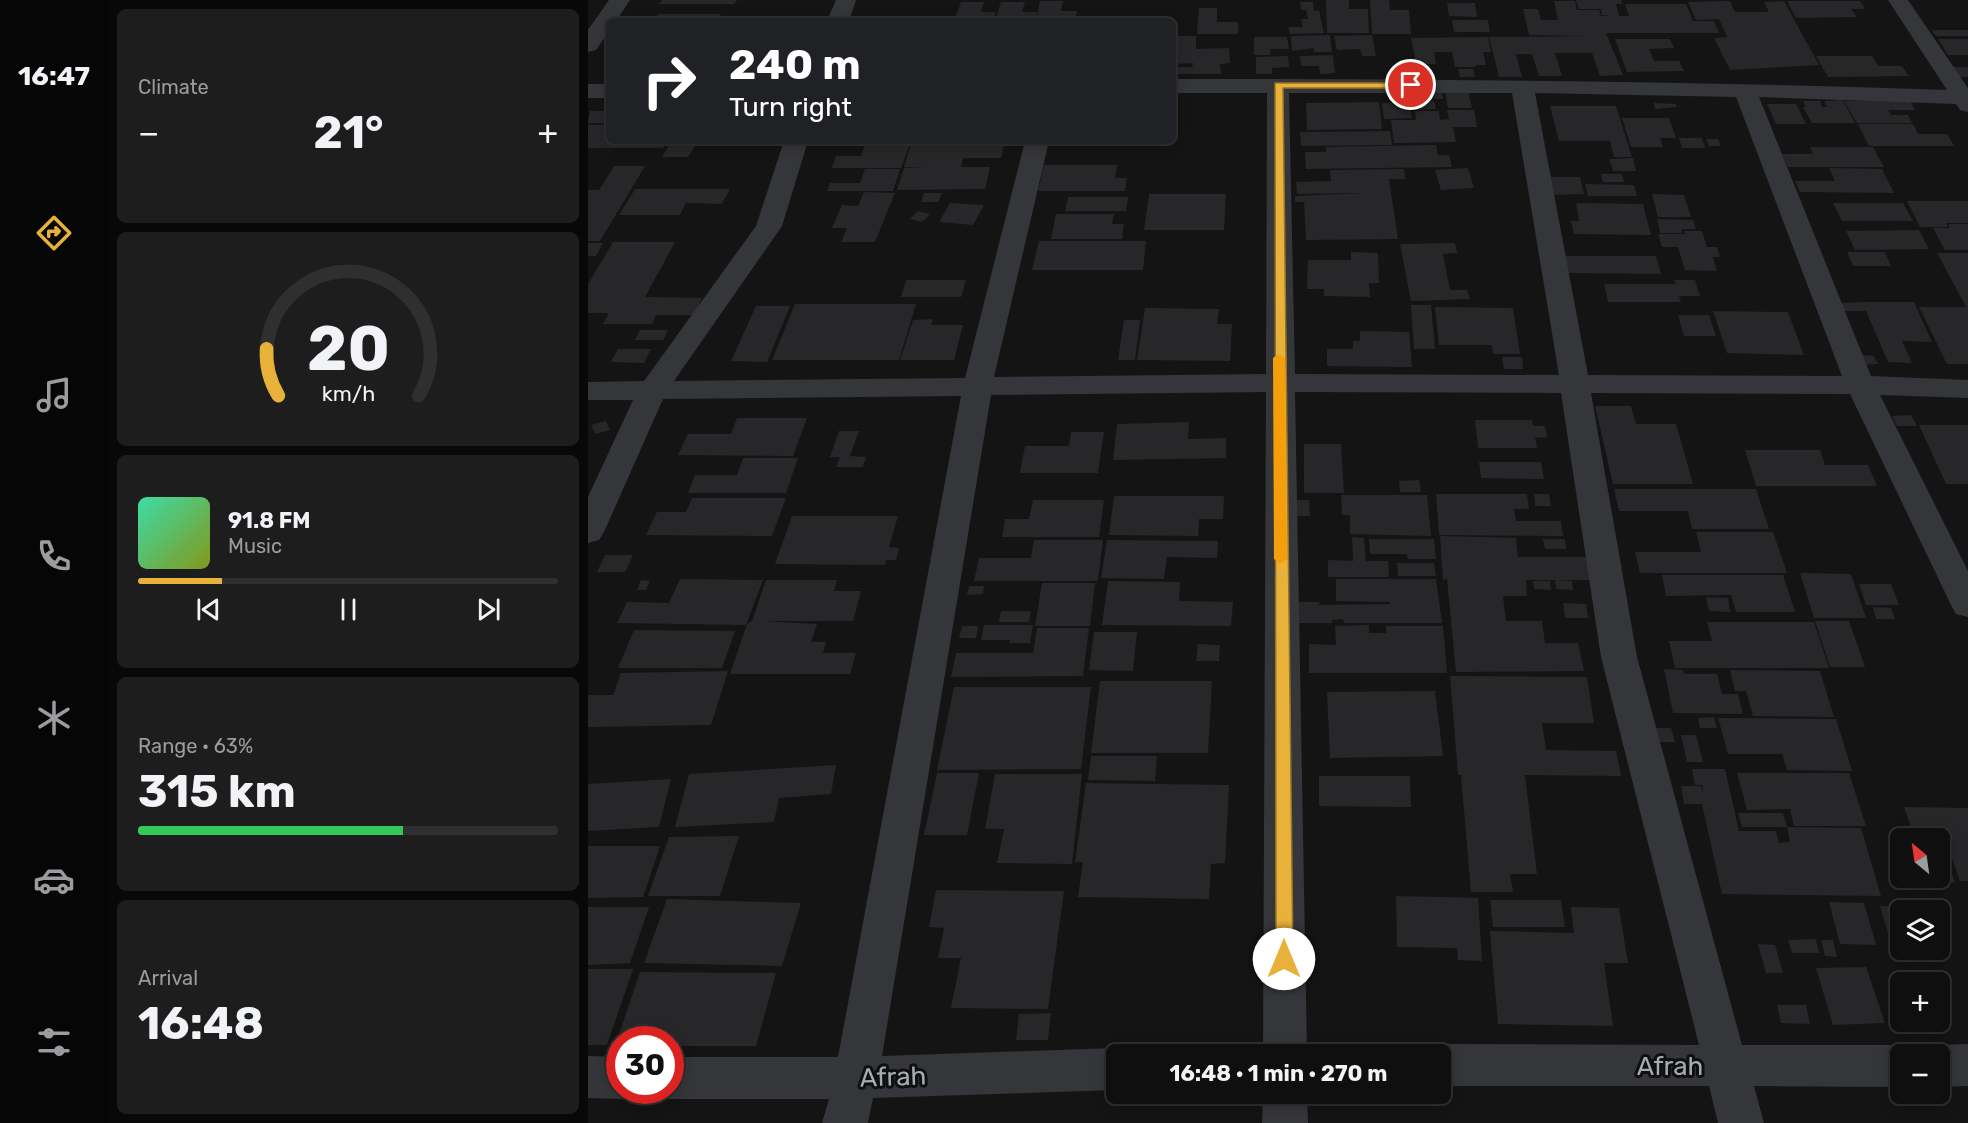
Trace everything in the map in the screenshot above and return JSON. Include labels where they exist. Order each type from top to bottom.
[{"type":"street","points":[[607,18],[620,0]]},
{"type":"street","points":[[839,18],[846,0]]},
{"type":"street","points":[[1898,0],[1966,100]]},
{"type":"street","points":[[588,45],[606,20]]},
{"type":"street","points":[[1278,85],[1285,1044]]},
{"type":"street","points":[[1176,86],[1522,86],[1744,90],[1966,100]]},
{"type":"street","points":[[1522,86],[1575,386],[1619,657],[1741,1123]]},
{"type":"street","points":[[1744,90],[1860,385],[1968,605]]},
{"type":"street","points":[[588,91],[606,91]]},
{"type":"street","points":[[588,532],[653,389],[769,226],[795,144]]},
{"type":"street","points":[[845,1123],[856,1078],[978,385],[1036,144]]},
{"type":"street","points":[[588,391],[1279,383],[1575,386],[1860,385],[1968,389]]},
{"type":"street","name":"Afrah","points":[[1451,1065],[1890,1066]]},
{"type":"street","points":[[1950,1066],[1968,1065]]},
{"type":"street","name":"Afrah","points":[[684,1078],[856,1078],[1106,1070]]},
{"type":"street","points":[[588,1077],[606,1078]]},
{"type":"street","points":[[1285,1104],[1285,1123]]},
{"type":"building","points":[[662,0],[737,0],[734,4],[659,4]]},
{"type":"building","points":[[1326,0],[1349,0],[1349,9],[1368,9],[1369,33],[1327,33]]},
{"type":"building","points":[[1370,0],[1389,0],[1390,10],[1409,10],[1411,34],[1372,34]]},
{"type":"building","points":[[1576,0],[1621,0],[1622,4],[1616,4],[1619,16],[1629,16],[1625,4],[1686,4],[1693,21],[1714,21],[1719,33],[1606,33],[1623,75],[1600,76],[1592,53],[1555,53],[1562,76],[1539,76],[1532,54],[1516,54],[1522,77],[1499,77],[1489,37],[1590,36],[1529,35],[1523,9],[1538,9],[1541,20],[1558,20],[1554,1],[1575,1],[1577,10],[1599,10],[1601,16],[1610,16],[1602,15],[1601,9],[1579,9]]},
{"type":"building","points":[[1040,1],[1063,1],[1061,11],[1077,11],[1076,18],[1037,18]]},
{"type":"building","points":[[1730,1],[1735,12],[1769,12],[1764,2],[1784,1],[1819,65],[1730,70],[1714,38],[1727,37],[1719,19],[1696,20],[1688,2]]},
{"type":"building","points":[[1787,1],[1860,1],[1865,9],[1851,9],[1857,17],[1796,18]]},
{"type":"building","points":[[961,2],[984,2],[981,12],[996,12],[994,18],[955,18]]},
{"type":"building","points":[[1001,2],[1025,2],[1022,12],[1037,12],[1036,18],[996,18]]},
{"type":"building","points":[[1300,2],[1313,2],[1314,11],[1319,10],[1324,33],[1290,34],[1288,27],[1303,27],[1301,19],[1308,19],[1306,10],[1301,10]]},
{"type":"building","points":[[1447,3],[1475,3],[1477,17],[1449,16]]},
{"type":"building","points":[[1199,8],[1217,8],[1217,22],[1238,22],[1238,34],[1197,34]]},
{"type":"building","points":[[658,14],[721,14],[719,18],[655,18]]},
{"type":"building","points":[[1452,20],[1488,20],[1490,32],[1454,32]]},
{"type":"building","points":[[1932,30],[1968,30],[1968,36],[1936,36]]},
{"type":"building","points":[[1330,35],[1332,52],[1314,52],[1314,48],[1292,51],[1291,36]]},
{"type":"building","points":[[1372,35],[1376,56],[1362,56],[1360,49],[1337,50],[1334,36]]},
{"type":"building","points":[[1176,36],[1196,36],[1196,49],[1229,48],[1230,63],[1220,64],[1221,74],[1176,74],[1176,67],[1192,67],[1193,63],[1176,64]]},
{"type":"building","points":[[1254,37],[1287,37],[1289,49],[1270,49],[1271,55],[1254,55]]},
{"type":"building","points":[[1488,37],[1491,52],[1483,52],[1486,65],[1476,65],[1476,67],[1455,67],[1452,52],[1434,52],[1436,64],[1416,64],[1411,38]]},
{"type":"building","points":[[1615,39],[1670,39],[1674,48],[1649,49],[1654,61],[1679,61],[1684,71],[1627,72]]},
{"type":"building","points":[[1938,39],[1968,39],[1968,55],[1948,55]]},
{"type":"building","points":[[1333,55],[1335,73],[1320,74],[1319,66],[1301,66],[1300,56]]},
{"type":"building","points":[[1288,56],[1289,67],[1272,68],[1272,74],[1256,74],[1256,57]]},
{"type":"building","points":[[1816,56],[1872,56],[1879,66],[1902,66],[1909,76],[1828,77]]},
{"type":"building","points":[[1948,67],[1968,67],[1968,77],[1953,77]]},
{"type":"building","points":[[1458,69],[1473,69],[1475,77],[1460,77]]},
{"type":"building","points":[[1391,90],[1441,90],[1443,99],[1392,100]]},
{"type":"building","points":[[1445,91],[1468,91],[1472,108],[1448,108]]},
{"type":"building","points":[[1843,100],[1855,123],[1812,123],[1803,107],[1806,107],[1803,101],[1820,101],[1822,107],[1827,107],[1824,101]]},
{"type":"building","points":[[1415,101],[1434,101],[1436,109],[1416,110]]},
{"type":"building","points":[[1844,101],[1910,101],[1915,110],[1888,110],[1891,115],[1908,115],[1912,123],[1857,123]]},
{"type":"building","points":[[1379,102],[1382,129],[1307,130],[1306,103]]},
{"type":"building","points":[[1382,103],[1409,103],[1412,118],[1384,119]]},
{"type":"building","points":[[1654,103],[1676,104],[1677,107],[1655,109]]},
{"type":"building","points":[[1767,104],[1796,104],[1806,124],[1776,124]]},
{"type":"building","points":[[1550,106],[1616,106],[1632,157],[1614,157],[1610,141],[1559,141]]},
{"type":"building","points":[[1447,110],[1474,110],[1477,127],[1453,127],[1456,142],[1394,143],[1391,120],[1416,120],[1415,111],[1439,111],[1440,120],[1449,119]]},
{"type":"building","points":[[590,111],[606,111],[606,123],[588,123]]},
{"type":"building","points":[[1622,118],[1669,118],[1676,138],[1660,138],[1663,147],[1631,147]]},
{"type":"building","points":[[1858,124],[1913,124],[1918,134],[1947,134],[1954,146],[1869,146]]},
{"type":"building","points":[[588,125],[606,125],[606,144],[665,144],[663,148],[588,148]]},
{"type":"building","points":[[1390,131],[1392,145],[1301,146],[1300,132]]},
{"type":"building","points":[[1679,138],[1702,138],[1705,148],[1682,148]]},
{"type":"building","points":[[1706,139],[1718,139],[1721,146],[1709,146]]},
{"type":"building","points":[[670,144],[696,144],[688,157],[662,157]]},
{"type":"building","points":[[910,144],[901,168],[832,168],[836,156],[861,156],[865,145]]},
{"type":"building","points":[[911,144],[1004,144],[1001,158],[963,158],[961,167],[990,167],[985,189],[897,190],[904,168],[924,168],[904,167]]},
{"type":"building","points":[[1436,145],[1438,155],[1449,155],[1452,167],[1306,169],[1305,152],[1326,152],[1326,147]]},
{"type":"building","points":[[1810,147],[1873,147],[1884,167],[1788,167],[1782,154],[1813,154]]},
{"type":"building","points":[[1633,158],[1636,171],[1613,171],[1609,159]]},
{"type":"building","points":[[1044,165],[1117,165],[1115,178],[1127,178],[1125,191],[1038,191]]},
{"type":"building","points":[[614,166],[645,166],[600,241],[588,241],[588,190],[599,190]]},
{"type":"building","points":[[1468,168],[1474,188],[1441,190],[1435,170]]},
{"type":"building","points":[[1829,168],[1882,169],[1894,193],[1800,192],[1795,181],[1835,181]]},
{"type":"building","points":[[865,169],[900,169],[893,191],[827,191],[830,183],[860,183]]},
{"type":"building","points":[[1404,169],[1405,179],[1389,179],[1398,239],[1306,240],[1304,202],[1295,202],[1295,196],[1366,193],[1297,194],[1296,182],[1331,181],[1330,170]]},
{"type":"building","points":[[1601,174],[1622,174],[1624,182],[1603,182]]},
{"type":"building","points":[[1542,177],[1580,177],[1584,194],[1546,195]]},
{"type":"building","points":[[1585,184],[1634,185],[1637,196],[1588,196]]},
{"type":"building","points":[[635,189],[730,189],[722,204],[686,203],[680,215],[619,215]]},
{"type":"building","points":[[864,192],[895,193],[875,242],[841,242],[847,228],[832,228],[842,205],[858,206]]},
{"type":"building","points":[[924,193],[942,193],[938,202],[921,202]]},
{"type":"building","points":[[1149,194],[1226,194],[1224,230],[1144,230]]},
{"type":"building","points":[[1652,194],[1684,195],[1691,217],[1658,217]]},
{"type":"building","points":[[1068,197],[1128,197],[1126,211],[1065,211]]},
{"type":"building","points":[[1907,201],[1968,201],[1968,223],[1946,223],[1948,227],[1920,227]]},
{"type":"building","points":[[950,203],[984,205],[973,225],[939,222]]},
{"type":"building","points":[[1576,203],[1643,204],[1651,235],[1574,234],[1571,221],[1579,221]]},
{"type":"building","points":[[1833,203],[1903,203],[1913,221],[1842,221]]},
{"type":"building","points":[[918,211],[930,214],[922,222],[910,219]]},
{"type":"building","points":[[1056,214],[1114,214],[1112,224],[1124,224],[1122,239],[1051,239]]},
{"type":"building","points":[[1657,219],[1693,220],[1696,229],[1681,229],[1682,233],[1660,233]]},
{"type":"building","points":[[1948,224],[1968,224],[1968,250],[1945,250],[1933,228],[1950,228]]},
{"type":"building","points":[[1919,230],[1929,249],[1855,250],[1846,231]]},
{"type":"building","points":[[1684,231],[1702,231],[1707,247],[1717,247],[1720,257],[1713,257],[1717,271],[1685,270],[1678,247],[1662,247],[1658,234],[1685,234]]},
{"type":"building","points":[[1039,241],[1146,241],[1143,270],[1032,270]]},
{"type":"building","points":[[613,242],[675,242],[645,297],[702,298],[694,315],[656,315],[652,324],[603,324],[609,313],[588,313],[588,284]]},
{"type":"building","points":[[588,243],[603,243],[596,256],[588,256]]},
{"type":"building","points":[[1455,243],[1457,253],[1443,254],[1450,290],[1467,290],[1470,299],[1411,301],[1400,244]]},
{"type":"building","points":[[1351,252],[1378,253],[1379,283],[1369,283],[1370,297],[1324,296],[1324,289],[1307,289],[1308,260],[1351,260]]},
{"type":"building","points":[[1847,252],[1885,252],[1891,266],[1853,266]]},
{"type":"building","points":[[1937,253],[1968,253],[1968,364],[1947,364],[1919,307],[1966,307]]},
{"type":"building","points":[[1563,256],[1656,256],[1661,274],[1567,273]]},
{"type":"building","points":[[906,280],[966,280],[961,297],[901,297]]},
{"type":"building","points":[[1674,280],[1695,280],[1700,296],[1679,296],[1681,302],[1608,302],[1604,284],[1676,284]]},
{"type":"building","points":[[1914,302],[1932,342],[1902,341],[1912,363],[1888,362],[1866,311],[1843,311],[1839,303]]},
{"type":"building","points":[[795,304],[916,304],[899,360],[772,360]]},
{"type":"building","points":[[1411,305],[1431,305],[1435,349],[1414,349]]},
{"type":"building","points":[[756,306],[790,306],[767,362],[731,361]]},
{"type":"building","points":[[1435,307],[1513,308],[1520,354],[1493,354],[1492,345],[1439,345]]},
{"type":"building","points":[[1145,308],[1219,309],[1217,324],[1232,324],[1230,361],[1137,360]]},
{"type":"building","points":[[1713,311],[1788,312],[1804,355],[1727,353]]},
{"type":"building","points":[[1678,315],[1709,315],[1716,336],[1684,336]]},
{"type":"building","points":[[933,319],[931,325],[963,325],[954,360],[900,360],[913,320]]},
{"type":"building","points":[[1124,320],[1140,320],[1135,360],[1118,360]]},
{"type":"building","points":[[640,330],[668,330],[663,340],[635,340]]},
{"type":"building","points":[[1360,331],[1409,332],[1412,367],[1327,366],[1327,349],[1353,349],[1353,341],[1360,341]]},
{"type":"building","points":[[618,349],[651,349],[644,363],[611,362]]},
{"type":"building","points":[[1859,355],[1874,356],[1878,364],[1862,365]]},
{"type":"building","points":[[1502,357],[1522,357],[1523,369],[1504,369]]},
{"type":"building","points":[[1595,406],[1631,406],[1636,424],[1676,424],[1693,484],[1613,484]]},
{"type":"building","points":[[1911,415],[1917,426],[1897,426],[1892,416]]},
{"type":"building","points":[[737,418],[807,418],[793,456],[678,455],[688,434],[731,434]]},
{"type":"building","points":[[1475,420],[1532,420],[1533,426],[1545,426],[1547,437],[1535,438],[1537,448],[1478,448]]},
{"type":"building","points":[[606,421],[610,430],[595,434],[591,425]]},
{"type":"building","points":[[1189,422],[1188,439],[1226,438],[1226,458],[1113,460],[1117,424]]},
{"type":"building","points":[[1919,425],[1968,425],[1968,484],[1946,484]]},
{"type":"building","points":[[839,431],[859,431],[850,456],[866,457],[863,467],[836,467],[840,457],[830,457]]},
{"type":"building","points":[[1071,432],[1104,432],[1098,473],[1020,473],[1025,446],[1069,446]]},
{"type":"building","points":[[1304,444],[1341,444],[1344,493],[1304,493]]},
{"type":"building","points":[[1745,450],[1820,450],[1825,465],[1868,465],[1877,486],[1756,486]]},
{"type":"building","points":[[743,458],[798,458],[786,493],[688,493],[695,475],[737,475]]},
{"type":"building","points":[[1479,462],[1541,462],[1544,479],[1481,478]]},
{"type":"building","points":[[1419,480],[1421,492],[1400,492],[1399,481]]},
{"type":"building","points":[[1614,489],[1756,489],[1769,529],[1692,529],[1688,511],[1619,511]]},
{"type":"building","points":[[1436,494],[1527,494],[1529,509],[1514,509],[1516,521],[1561,521],[1563,536],[1439,535]]},
{"type":"building","points":[[1534,494],[1549,494],[1551,506],[1535,506]]},
{"type":"building","points":[[1341,495],[1427,495],[1431,536],[1350,534],[1350,515],[1342,515]]},
{"type":"building","points":[[1114,496],[1224,496],[1223,519],[1199,519],[1198,536],[1109,535]]},
{"type":"building","points":[[692,498],[786,498],[772,536],[646,535],[657,512],[686,512]]},
{"type":"building","points":[[1033,500],[1104,500],[1099,537],[1002,537],[1005,519],[1029,519]]},
{"type":"building","points":[[1291,500],[1309,500],[1310,516],[1291,516]]},
{"type":"building","points":[[792,516],[898,516],[889,547],[899,548],[896,560],[886,560],[885,565],[775,564]]},
{"type":"building","points":[[1696,532],[1773,532],[1787,573],[1640,573],[1635,552],[1701,552]]},
{"type":"building","points":[[1440,536],[1516,538],[1518,557],[1591,557],[1595,580],[1526,580],[1527,596],[1503,596],[1506,621],[1542,621],[1545,643],[1578,643],[1584,671],[1456,672],[1447,579],[1443,580]]},
{"type":"building","points":[[1352,537],[1364,538],[1366,561],[1388,561],[1389,577],[1328,577],[1328,560],[1353,561]]},
{"type":"building","points":[[1369,539],[1434,539],[1436,559],[1408,559],[1407,554],[1370,554]]},
{"type":"building","points":[[1543,539],[1565,539],[1566,549],[1545,549]]},
{"type":"building","points":[[1034,540],[1103,540],[1098,581],[974,581],[979,558],[1031,558]]},
{"type":"building","points":[[1107,540],[1218,541],[1217,558],[1167,557],[1164,579],[1101,578]]},
{"type":"building","points":[[605,555],[633,555],[625,572],[597,572]]},
{"type":"building","points":[[1397,563],[1434,563],[1436,576],[1398,576]]},
{"type":"building","points":[[1800,573],[1851,574],[1866,618],[1814,618]]},
{"type":"building","points":[[1662,575],[1783,575],[1795,612],[1736,612],[1731,595],[1666,596]]},
{"type":"building","points":[[680,579],[763,580],[746,625],[617,623],[627,602],[669,603]]},
{"type":"building","points":[[1336,579],[1436,579],[1442,623],[1344,623],[1343,619],[1332,620],[1332,623],[1297,623],[1297,602],[1320,602],[1319,605],[1390,604],[1390,602],[1336,601]]},
{"type":"building","points":[[641,580],[650,581],[646,590],[637,590]]},
{"type":"building","points":[[766,580],[837,580],[834,591],[861,591],[853,621],[763,621],[817,624],[811,642],[826,642],[823,653],[856,653],[850,674],[730,674],[747,624],[752,621]]},
{"type":"building","points":[[1555,580],[1572,581],[1573,590],[1556,589]]},
{"type":"building","points":[[1108,581],[1180,582],[1179,601],[1233,602],[1231,626],[1102,625]]},
{"type":"building","points":[[1533,581],[1550,581],[1551,590],[1534,589]]},
{"type":"building","points":[[1042,583],[1095,583],[1090,626],[1035,626]]},
{"type":"building","points":[[1859,584],[1891,584],[1899,605],[1866,605]]},
{"type":"building","points":[[969,586],[984,586],[983,594],[967,595]]},
{"type":"building","points":[[1706,597],[1728,598],[1730,612],[1709,611]]},
{"type":"building","points":[[1563,603],[1586,604],[1588,618],[1565,618]]},
{"type":"building","points":[[1873,607],[1891,608],[1895,619],[1876,619]]},
{"type":"building","points":[[1001,611],[1031,611],[1029,622],[999,622]]},
{"type":"building","points":[[1815,621],[1849,621],[1865,667],[1830,667]]},
{"type":"building","points":[[1707,622],[1814,622],[1829,668],[1675,668],[1669,641],[1712,641]]},
{"type":"building","points":[[984,625],[1033,625],[1030,643],[981,640]]},
{"type":"building","points":[[1369,625],[1369,633],[1386,633],[1386,626],[1443,626],[1447,673],[1309,673],[1309,644],[1336,645],[1335,626]]},
{"type":"building","points":[[962,626],[978,626],[976,638],[959,638]]},
{"type":"building","points":[[1037,628],[1089,628],[1083,676],[951,677],[956,653],[1033,653]]},
{"type":"building","points":[[634,630],[735,631],[722,668],[618,668]]},
{"type":"building","points":[[1094,632],[1137,632],[1133,671],[1089,670]]},
{"type":"building","points":[[1198,644],[1220,645],[1219,661],[1196,661]]},
{"type":"building","points":[[1664,669],[1683,670],[1684,674],[1717,674],[1722,694],[1738,694],[1743,714],[1673,713]]},
{"type":"building","points":[[1730,670],[1820,671],[1834,717],[1753,716],[1746,691],[1735,691]]},
{"type":"building","points":[[728,671],[711,725],[588,727],[588,695],[613,695],[621,673]]},
{"type":"building","points":[[1450,676],[1587,677],[1594,723],[1542,723],[1546,750],[1616,751],[1621,776],[1525,775],[1537,874],[1510,874],[1513,892],[1471,892]]},
{"type":"building","points":[[1100,681],[1212,681],[1208,753],[1091,753]]},
{"type":"building","points":[[954,687],[1091,687],[1081,769],[937,770]]},
{"type":"building","points":[[1435,691],[1443,756],[1330,758],[1327,692]]},
{"type":"building","points":[[1714,717],[1717,728],[1700,728],[1698,718]]},
{"type":"building","points":[[1718,718],[1836,719],[1852,771],[1787,770],[1782,754],[1728,754]]},
{"type":"building","points":[[1654,728],[1671,728],[1675,742],[1657,742]]},
{"type":"building","points":[[1681,735],[1696,735],[1703,762],[1687,762]]},
{"type":"building","points":[[1091,756],[1157,756],[1155,781],[1088,780]]},
{"type":"building","points":[[836,765],[831,794],[779,798],[774,822],[675,827],[689,774]]},
{"type":"building","points":[[1692,769],[1725,769],[1739,831],[1776,831],[1779,843],[1790,842],[1787,827],[1861,828],[1881,896],[1722,894],[1702,804],[1684,804],[1681,786],[1701,786],[1704,795],[1702,785],[1695,785]]},
{"type":"building","points":[[937,773],[979,773],[967,835],[924,835]]},
{"type":"building","points":[[1737,773],[1849,773],[1866,826],[1794,826],[1790,809],[1747,810]]},
{"type":"building","points":[[995,774],[1082,774],[1072,864],[997,863],[1004,829],[985,829]]},
{"type":"building","points":[[1319,776],[1410,776],[1411,807],[1319,806]]},
{"type":"building","points":[[671,779],[659,827],[588,831],[588,784]]},
{"type":"building","points":[[1086,783],[1229,785],[1225,863],[1211,864],[1209,899],[1078,897],[1083,862],[1075,862]]},
{"type":"building","points":[[1904,807],[1968,808],[1968,881],[1960,881],[1950,853],[1950,828],[1911,828]]},
{"type":"building","points":[[1738,813],[1783,813],[1787,827],[1742,827]]},
{"type":"building","points":[[739,836],[720,896],[648,896],[669,837]]},
{"type":"building","points":[[588,846],[660,846],[643,897],[588,898]]},
{"type":"building","points":[[1950,868],[1955,883],[1950,883]]},
{"type":"building","points":[[936,890],[1064,891],[1048,1009],[951,1008],[961,958],[938,958],[944,928],[929,927]]},
{"type":"building","points":[[1396,896],[1478,898],[1482,961],[1458,960],[1457,948],[1397,947]]},
{"type":"building","points":[[667,899],[801,903],[782,966],[644,963]]},
{"type":"building","points":[[1490,900],[1561,900],[1565,927],[1493,927]]},
{"type":"building","points":[[1829,902],[1864,903],[1876,945],[1840,944]]},
{"type":"building","points":[[1880,906],[1890,906],[1890,940]]},
{"type":"building","points":[[588,907],[649,907],[630,963],[588,965]]},
{"type":"building","points":[[1571,907],[1619,908],[1628,963],[1604,963],[1613,1026],[1498,1024],[1490,931],[1574,933]]},
{"type":"building","points":[[1816,939],[1819,953],[1792,953],[1788,940]]},
{"type":"building","points":[[1821,940],[1833,940],[1837,957],[1825,956]]},
{"type":"building","points":[[1758,944],[1775,945],[1783,973],[1766,973]]},
{"type":"building","points":[[1941,960],[1942,962],[1896,961]]},
{"type":"building","points":[[1866,967],[1885,1023],[1833,1025],[1816,968]]},
{"type":"building","points":[[588,969],[633,969],[614,1026],[606,1026],[606,1045],[588,1045]]},
{"type":"building","points":[[640,972],[776,973],[756,1046],[684,1046],[684,1026],[622,1026]]},
{"type":"building","points":[[1777,1005],[1806,1005],[1810,1024],[1781,1023]]},
{"type":"building","points":[[1051,1013],[1048,1040],[1016,1040],[1019,1014]]},
{"type":"slow traffic","points":[[1279,358],[1280,559]]},
{"type":"route","points":[[1284,959],[1278,85],[1411,85]]}]
